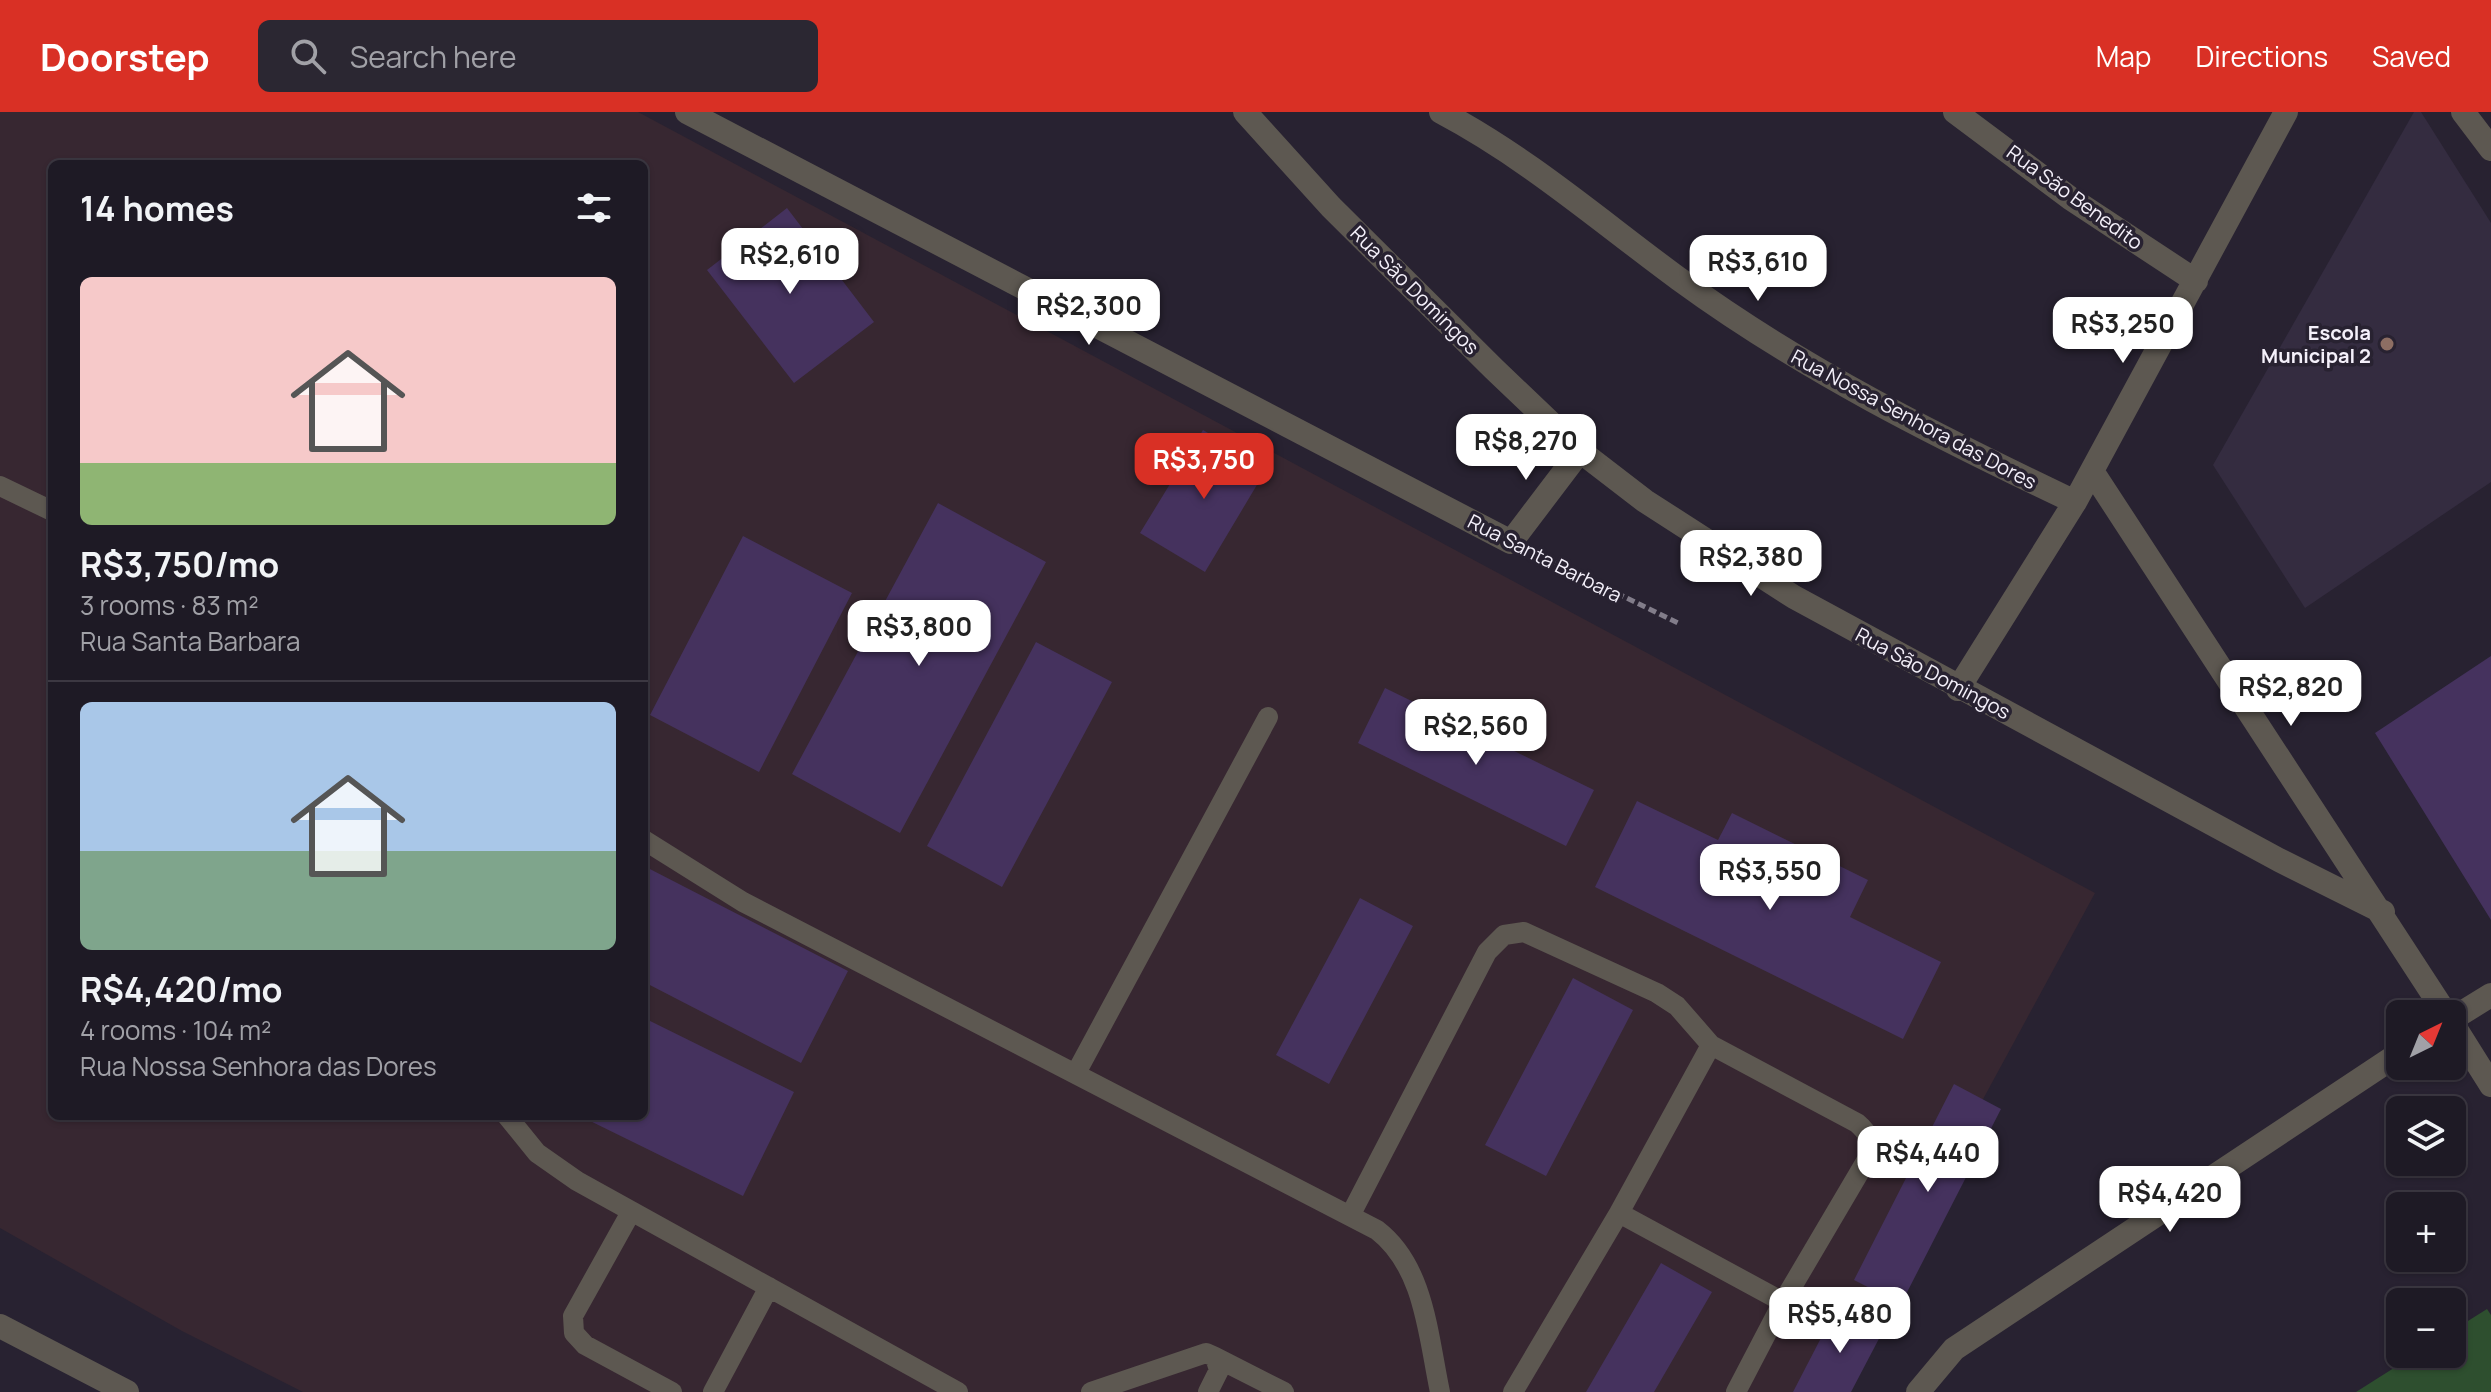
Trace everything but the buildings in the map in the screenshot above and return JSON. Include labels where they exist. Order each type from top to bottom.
[{"type":"street","name":"Rua Santa Barbara","points":[[687,112],[896,218],[1511,542]]},
{"type":"street","name":"Rua São Domingos","points":[[1245,112],[1331,207],[1580,451],[1645,501],[1794,597],[1958,689],[2383,912]]},
{"type":"street","name":"Rua Nossa Senhora das Dores","points":[[1441,112],[1572,195],[1679,279],[1787,352],[1859,394],[2075,502]]},
{"type":"street","name":"Rua São Benedito","points":[[1955,112],[2070,198],[2196,281]]},
{"type":"street","points":[[1958,689],[2075,502],[2286,112]]},
{"type":"street","points":[[2463,112],[2491,149]]},
{"type":"street","points":[[1511,542],[1580,451]]},
{"type":"street","points":[[2092,471],[2383,912],[2437,1000]]},
{"type":"street","points":[[2466,1012],[2491,995]]},
{"type":"street","points":[[2466,1044],[2491,1085]]},
{"type":"street","points":[[1918,1392],[1954,1349],[2386,1062]]},
{"type":"street","points":[[0,1326],[123,1391]]},
{"type":"lane","points":[[0,486],[48,509]]},
{"type":"lane","points":[[1076,1073],[1268,717]]},
{"type":"lane","points":[[648,843],[743,902],[1351,1214],[1392,1242],[1404,1256],[1415,1280],[1440,1392]]},
{"type":"lane","points":[[1351,1214],[1487,952],[1504,935],[1524,932],[1657,993],[1677,1006],[1711,1045],[1857,1123],[1867,1131],[1871,1143],[1869,1156],[1783,1302],[1736,1392]]},
{"type":"lane","points":[[1513,1392],[1619,1213],[1711,1045]]},
{"type":"lane","points":[[510,1120],[537,1153],[631,1212],[958,1392]]},
{"type":"lane","points":[[631,1212],[573,1316],[574,1333],[585,1345],[672,1392]]},
{"type":"lane","points":[[1619,1213],[1783,1302]]},
{"type":"lane","points":[[713,1392],[769,1287]]},
{"type":"lane","points":[[1091,1392],[1206,1353],[1284,1392]]},
{"type":"lane","points":[[1208,1392],[1219,1370],[1215,1357]]},
{"type":"path","name":"Rua Santa Barbara","points":[[1511,542],[1680,624]]},
{"type":"shaded area","points":[[0,112],[638,112],[2095,893],[1824,1392],[303,1392],[182,1331],[0,1228]]},
{"type":"shaded area","name":"Escola Municipal 2","points":[[2414,112],[2421,112],[2491,223],[2491,482],[2305,608],[2213,465]]},
{"type":"green space","points":[[2487,1309],[2491,1315],[2491,1392],[2356,1392],[2394,1368],[2466,1368],[2466,1322]]},
{"type":"place","name":"Escola Municipal 2","points":[[2387,344]]}]
